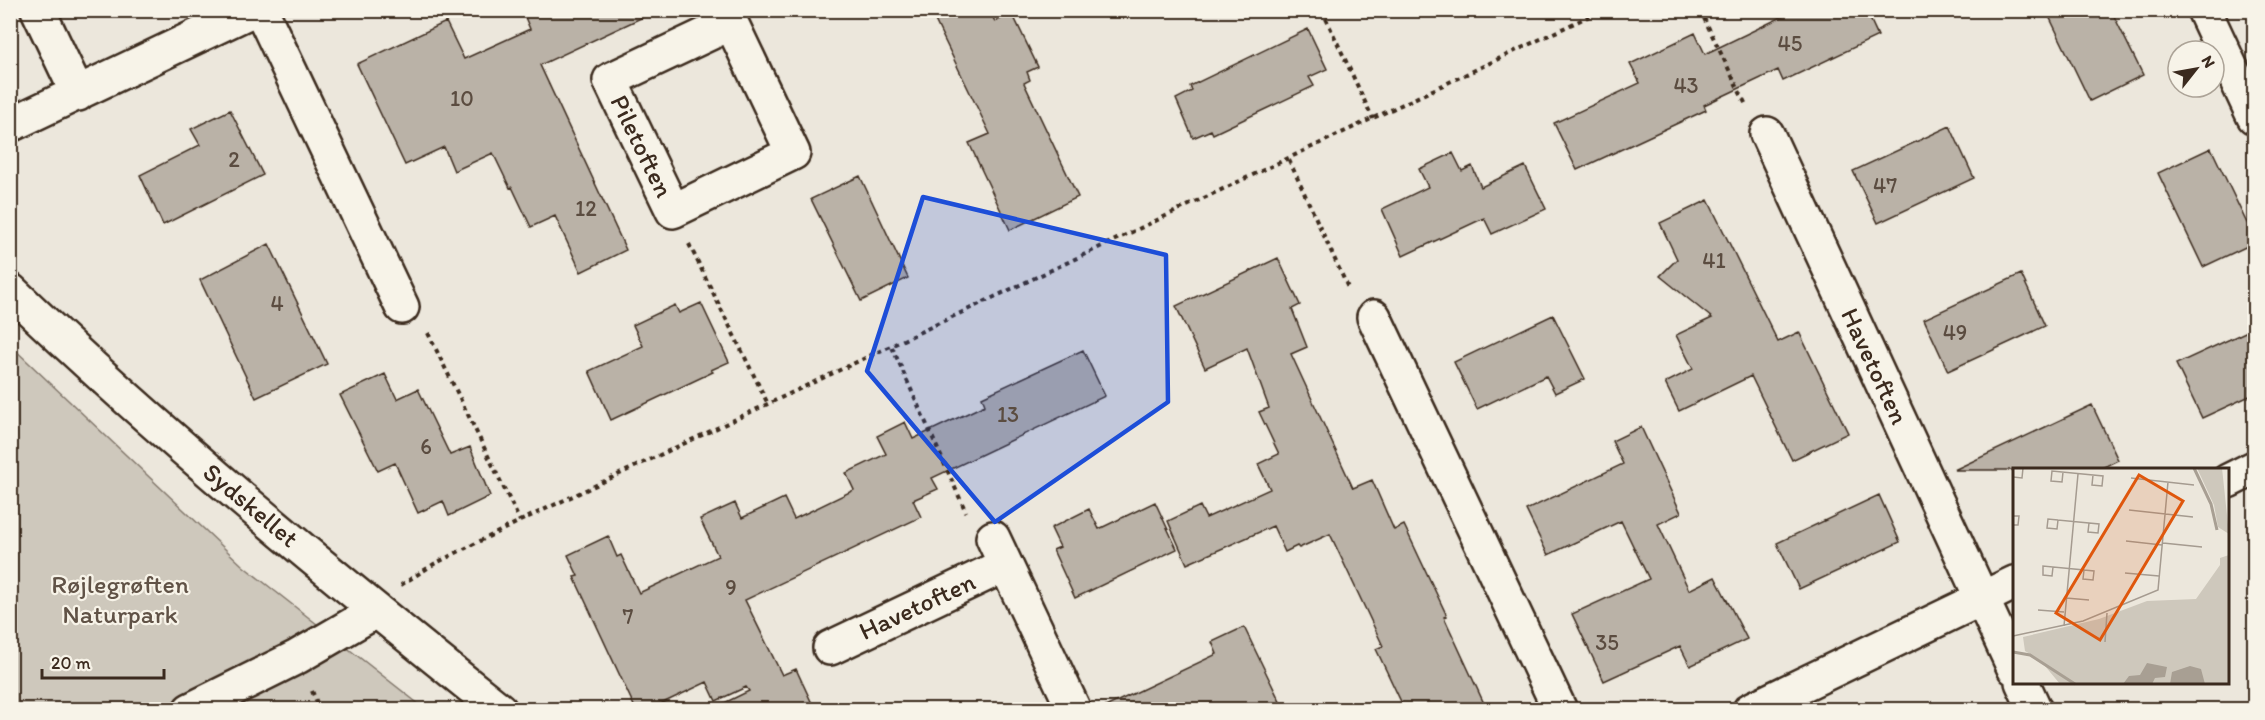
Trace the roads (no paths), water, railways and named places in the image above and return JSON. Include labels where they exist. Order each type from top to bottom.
[{"type":"street","points":[[38,10],[78,94]]},
{"type":"street","points":[[10,125],[252,10]]},
{"type":"street","points":[[261,10],[402,307]]},
{"type":"street","points":[[2204,10],[2254,117]]},
{"type":"street","name":"Piletoften","points":[[728,17],[793,153],[673,211],[610,80],[728,17]]},
{"type":"street","name":"Havetoften","points":[[1767,134],[2013,666]]},
{"type":"street","name":"Sydskellet","points":[[10,290],[127,398],[376,611],[500,710]]},
{"type":"street","points":[[1374,317],[1560,710]]},
{"type":"street","points":[[2229,480],[2254,468]]},
{"type":"street","name":"Havetoften","points":[[830,648],[999,552],[1074,710]]},
{"type":"street","points":[[1750,710],[2013,583]]},
{"type":"street","points":[[189,710],[297,657],[376,611]]},
{"type":"street","points":[[2023,684],[2035,710]]},
{"type":"park label","name":"Røjlegrøften Naturpark","points":[[120,599]]}]
